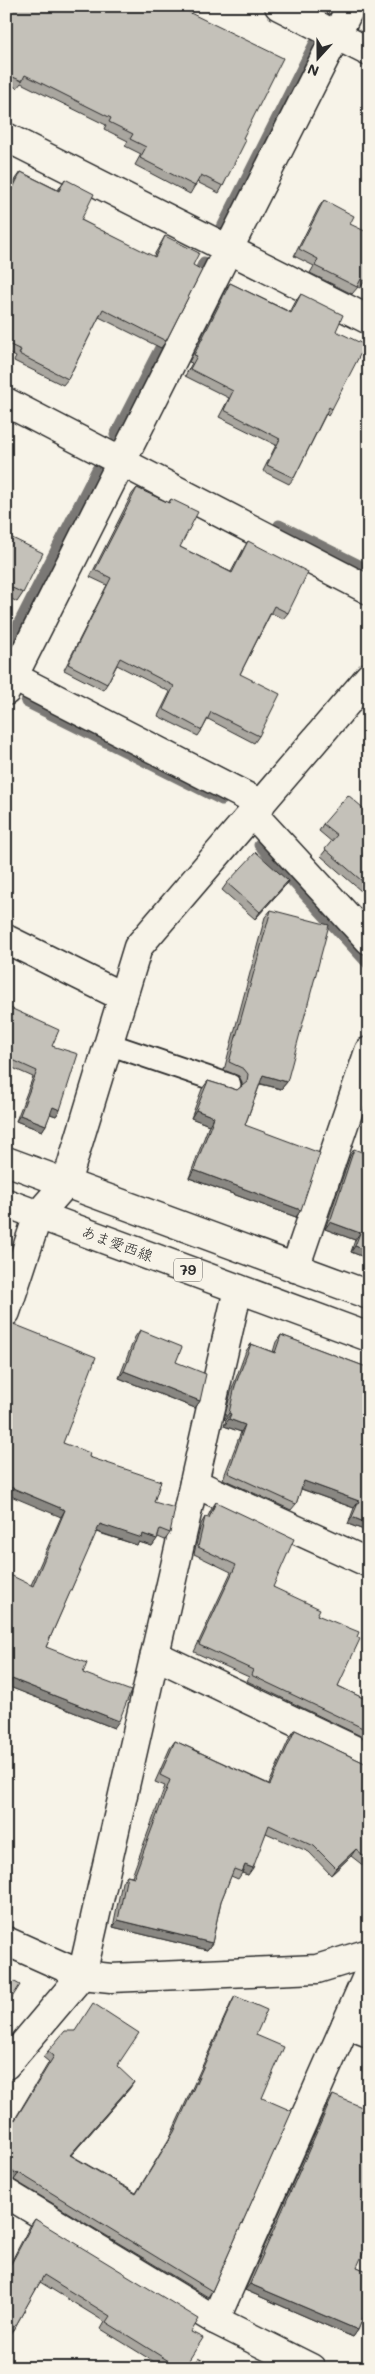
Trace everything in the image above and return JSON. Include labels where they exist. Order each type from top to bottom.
[{"type":"street","points":[[279,6],[369,52]]},
{"type":"street","points":[[351,6],[122,462],[9,680],[257,809],[369,940]]},
{"type":"street","points":[[6,137],[369,320]]},
{"type":"street","points":[[6,402],[369,590]]},
{"type":"street","points":[[6,1312],[38,1215],[66,1183],[138,947],[369,678]]},
{"type":"street","points":[[6,939],[123,997]]},
{"type":"street","points":[[295,1268],[369,1051]]},
{"type":"street","points":[[6,1161],[369,1295]]},
{"type":"street","name":"あま愛西線","points":[[6,1204],[369,1337]]},
{"type":"street","points":[[6,2065],[82,1975],[238,1289]]},
{"type":"street","points":[[194,1482],[369,1563]]},
{"type":"street","points":[[155,1655],[369,1757]]},
{"type":"street","points":[[6,1941],[82,1975],[111,1978],[317,1969],[369,1953]]},
{"type":"street","points":[[215,2320],[357,2028],[369,1972]]},
{"type":"street","points":[[6,2193],[215,2320],[311,2368]]},
{"type":"lane","points":[[109,1044],[230,1085]]},
{"type":"building","points":[[6,6],[179,6],[283,58],[243,138],[246,140],[223,186],[201,175],[195,186],[140,158],[146,147],[130,139],[133,134],[109,122],[111,118],[25,75],[22,81],[6,74]]},
{"type":"building","points":[[21,172],[59,191],[65,179],[94,194],[81,220],[155,257],[165,236],[199,253],[193,265],[202,270],[166,341],[103,309],[68,379],[19,354],[21,350],[6,343],[6,202]]},
{"type":"building","points":[[324,200],[354,216],[350,224],[369,233],[369,273],[365,281],[361,279],[357,287],[315,266],[318,259],[299,249]]},
{"type":"building","points":[[230,283],[291,313],[301,294],[343,315],[336,331],[365,345],[332,409],[329,407],[294,478],[267,465],[280,439],[224,410],[233,391],[190,369],[197,356],[194,355]]},
{"type":"building","points":[[137,488],[169,503],[171,499],[198,512],[180,547],[232,573],[248,541],[308,572],[288,613],[274,606],[240,674],[280,694],[259,736],[211,712],[202,730],[163,709],[174,686],[120,658],[107,684],[68,664],[111,578],[95,570]]},
{"type":"building","points":[[6,535],[43,553],[23,593],[6,585]]},
{"type":"building","points":[[348,795],[369,813],[369,887],[325,849],[337,835],[323,824]]},
{"type":"building","points":[[256,852],[288,881],[260,912],[227,883]]},
{"type":"building","points":[[271,910],[329,925],[287,1082],[263,1075],[245,1125],[320,1153],[301,1210],[194,1170],[214,1117],[196,1110],[208,1081],[237,1090],[247,1082],[248,1074],[244,1069],[229,1062]]},
{"type":"building","points":[[6,1006],[59,1030],[52,1046],[78,1054],[60,1110],[53,1107],[46,1125],[20,1115],[37,1071],[6,1057]]},
{"type":"building","points":[[354,1149],[369,1155],[369,1251],[355,1246],[360,1233],[330,1222]]},
{"type":"building","points":[[6,1321],[96,1357],[63,1443],[90,1453],[89,1457],[161,1481],[154,1502],[175,1508],[170,1533],[160,1529],[157,1539],[143,1534],[142,1538],[100,1524],[46,1647],[87,1663],[83,1673],[131,1691],[119,1721],[12,1679],[6,1699],[6,1573],[33,1586],[65,1510],[8,1486],[6,1490]]},
{"type":"building","points":[[140,1330],[182,1347],[176,1362],[206,1374],[200,1401],[124,1371]]},
{"type":"building","points":[[281,1335],[369,1368],[369,1524],[352,1517],[359,1501],[304,1481],[296,1504],[228,1473],[245,1425],[229,1419],[231,1414],[229,1413],[235,1386],[251,1344],[275,1353]]},
{"type":"building","points":[[216,1502],[294,1539],[273,1587],[320,1609],[317,1615],[359,1632],[357,1637],[360,1639],[338,1686],[369,1701],[369,1731],[251,1675],[253,1670],[199,1645],[236,1565],[198,1547],[205,1517],[209,1518]]},
{"type":"building","points":[[295,1730],[369,1765],[369,1860],[356,1849],[336,1868],[314,1846],[269,1825],[253,1868],[245,1865],[242,1872],[234,1869],[221,1901],[212,1943],[118,1920],[127,1875],[134,1877],[170,1780],[160,1775],[175,1741],[270,1785]]},
{"type":"building","points":[[6,1977],[20,1985],[6,2007]]},
{"type":"building","points":[[235,1996],[267,2010],[256,2035],[284,2047],[262,2098],[292,2111],[212,2291],[19,2173],[6,2170],[6,2115],[15,2120],[54,2056],[48,2051],[65,2031],[75,2031],[93,2003],[139,2033],[117,2066],[134,2082],[70,2155],[136,2194],[174,2132]]},
{"type":"building","points":[[333,2095],[369,2110],[369,2240],[357,2267],[369,2272],[369,2314],[365,2313],[358,2330],[250,2284]]},
{"type":"building","points":[[35,2219],[199,2319],[191,2332],[203,2338],[184,2368],[180,2368],[106,2322],[110,2316],[44,2275],[15,2327],[6,2322],[6,2265],[8,2262],[11,2264]]},
{"type":"building","points":[[198,2358],[216,2368],[193,2368]]},
{"type":"waterway","points":[[330,13],[333,6]]},
{"type":"waterway","points":[[222,227],[314,44]]},
{"type":"waterway","points":[[194,282],[204,262]]},
{"type":"waterway","points":[[115,435],[167,334]]},
{"type":"waterway","points":[[7,646],[97,469]]},
{"type":"waterway","points":[[279,525],[369,570]]},
{"type":"waterway","points":[[26,702],[222,800]]},
{"type":"waterway","points":[[259,845],[369,965]]}]
